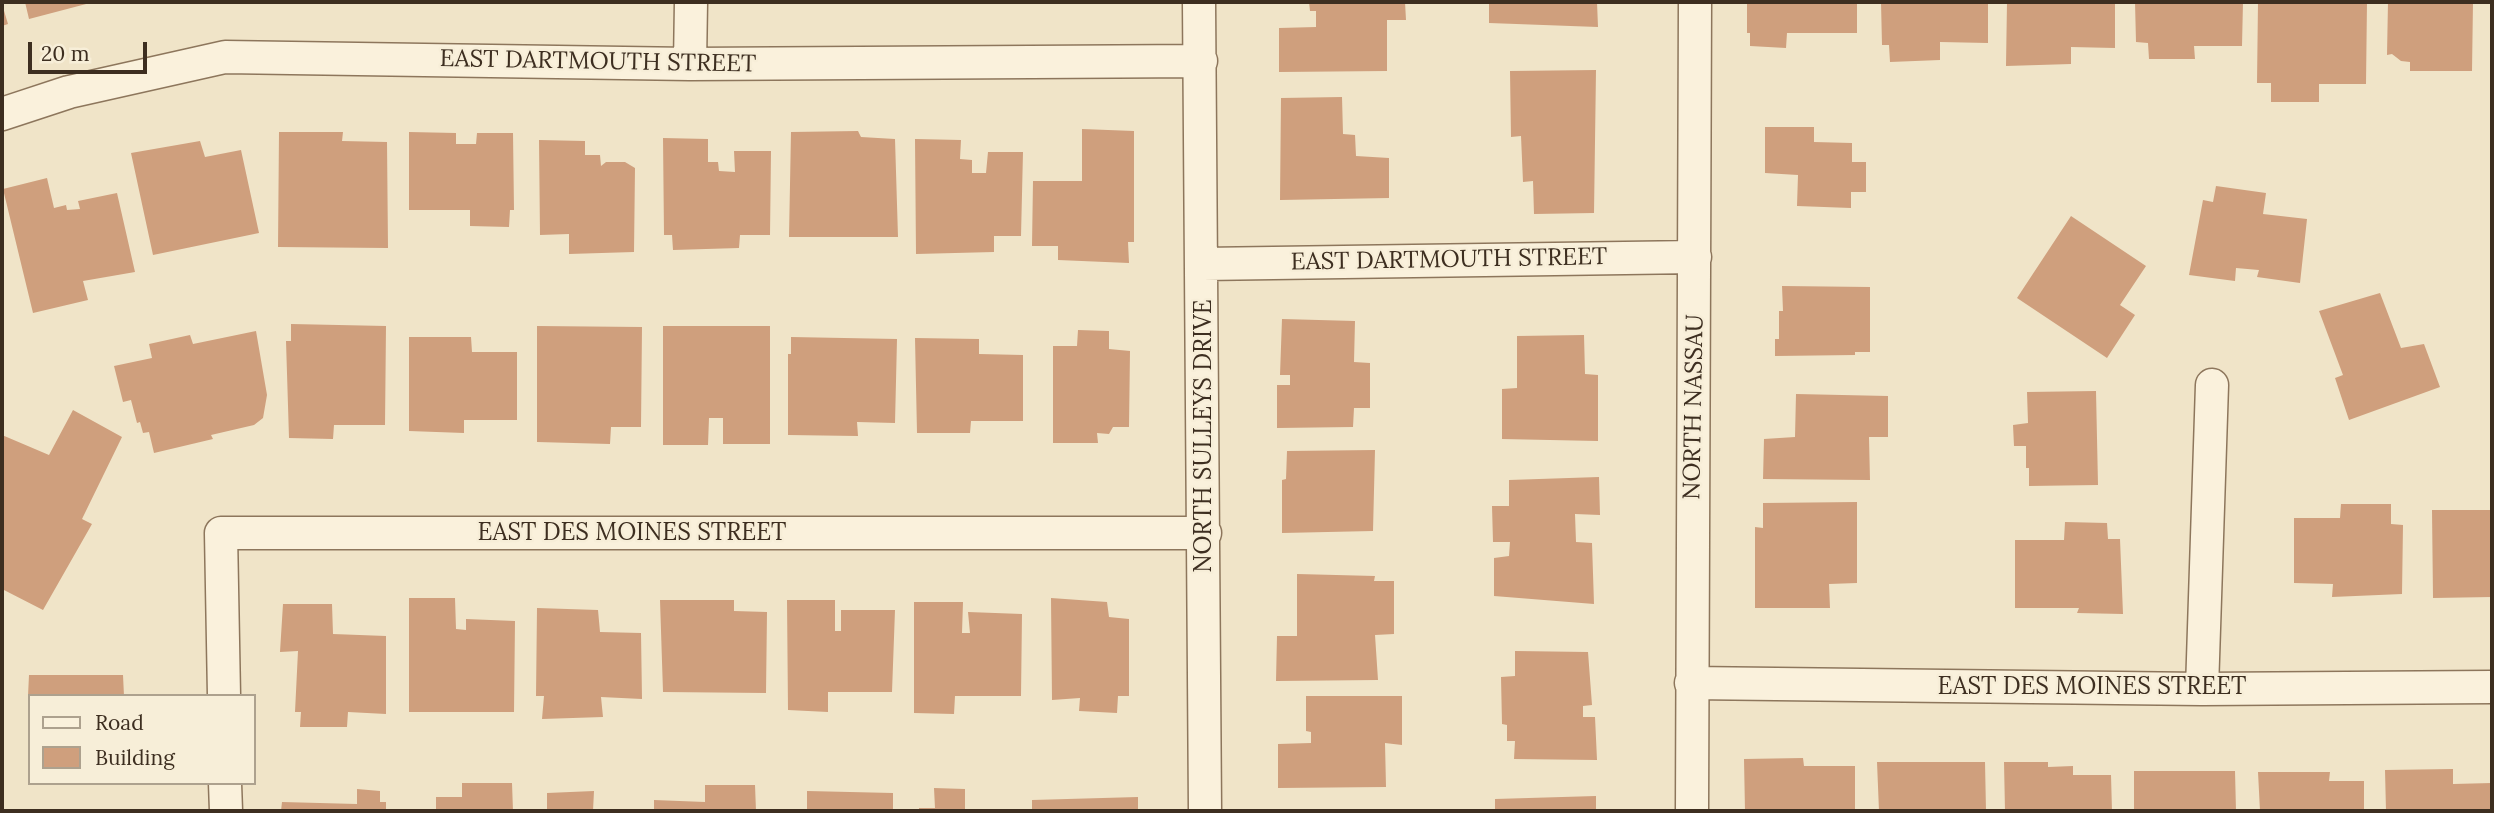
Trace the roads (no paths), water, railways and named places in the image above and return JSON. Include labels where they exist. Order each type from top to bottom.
[{"type":"street","points":[[690,64],[691,2]]},
{"type":"street","name":"NORTH SULLEYS DRIVE","points":[[1199,2],[1205,811]]},
{"type":"street","name":"NORTH NASSAU","points":[[1692,811],[1695,2]]},
{"type":"street","name":"EAST DARTMOUTH STREET","points":[[2,114],[69,92],[225,57],[690,64],[1201,61]]},
{"type":"street","name":"EAST DARTMOUTH STREET","points":[[1203,264],[1695,257]]},
{"type":"street","points":[[2202,689],[2211,385]]},
{"type":"street","name":"EAST DES MOINES STREET","points":[[224,694],[221,533],[1205,533]]},
{"type":"street","name":"EAST DES MOINES STREET","points":[[1691,683],[2202,689],[2492,687]]},
{"type":"street","points":[[225,785],[226,811]]}]
